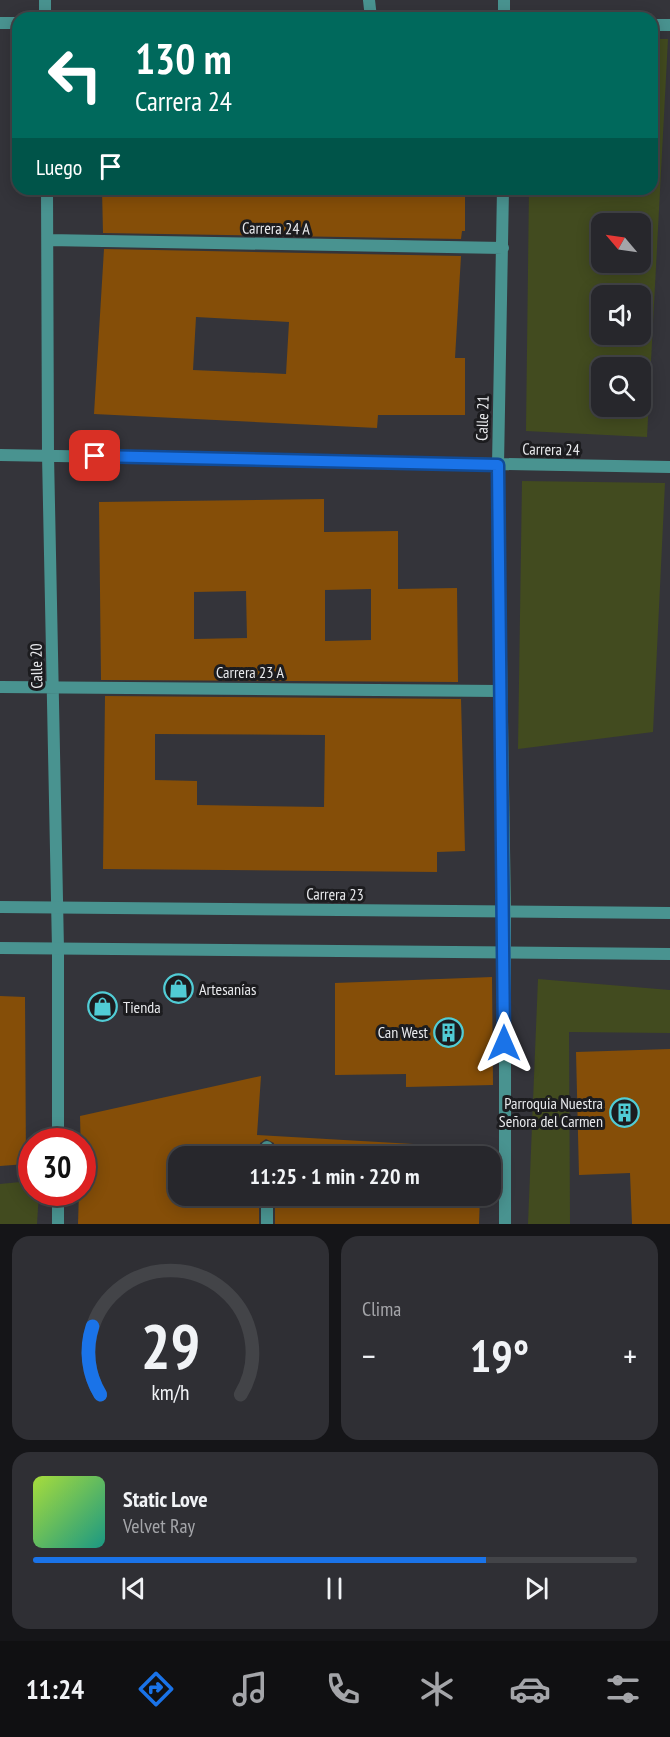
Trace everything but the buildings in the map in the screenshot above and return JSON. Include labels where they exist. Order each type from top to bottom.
[{"type":"street","name":"Calle 20","points":[[47,195],[48,455],[58,949],[58,1128]]},
{"type":"street","name":"Calle 21","points":[[503,195],[498,465],[499,691],[505,912],[506,1224]]},
{"type":"street","name":"Carrera 24 A","points":[[48,240],[503,248]]},
{"type":"street","name":"Carrera 24","points":[[0,456],[670,467]]},
{"type":"street","name":"Carrera 23 A","points":[[0,687],[499,691]]},
{"type":"street","name":"Carrera 23","points":[[0,907],[670,913]]},
{"type":"street","points":[[0,948],[670,954]]},
{"type":"street","points":[[58,1206],[58,1224]]},
{"type":"street","points":[[267,1206],[267,1224]]},
{"type":"green space","points":[[658,39],[668,39],[651,361],[651,357],[591,357],[591,417],[648,417],[647,437],[526,431],[529,195],[658,195]]},
{"type":"green space","points":[[522,481],[665,483],[653,732],[518,749]]},
{"type":"green space","points":[[538,979],[670,990],[670,1033],[569,1032],[570,1224],[528,1224]]},
{"type":"green space","points":[[18,1182],[18,1206],[38,1206],[37,1224],[0,1224],[0,1184]]},
{"type":"place","name":"Artesanías","points":[[178,989]]},
{"type":"place","name":"Tienda","points":[[102,1007]]},
{"type":"place","name":"Can West","points":[[449,1032]]},
{"type":"place","name":"Parroquia Nuestra Señora del Carmen","points":[[624,1112]]},
{"type":"route","points":[[95,456],[498,465],[499,691],[505,912],[504,1043]]}]
